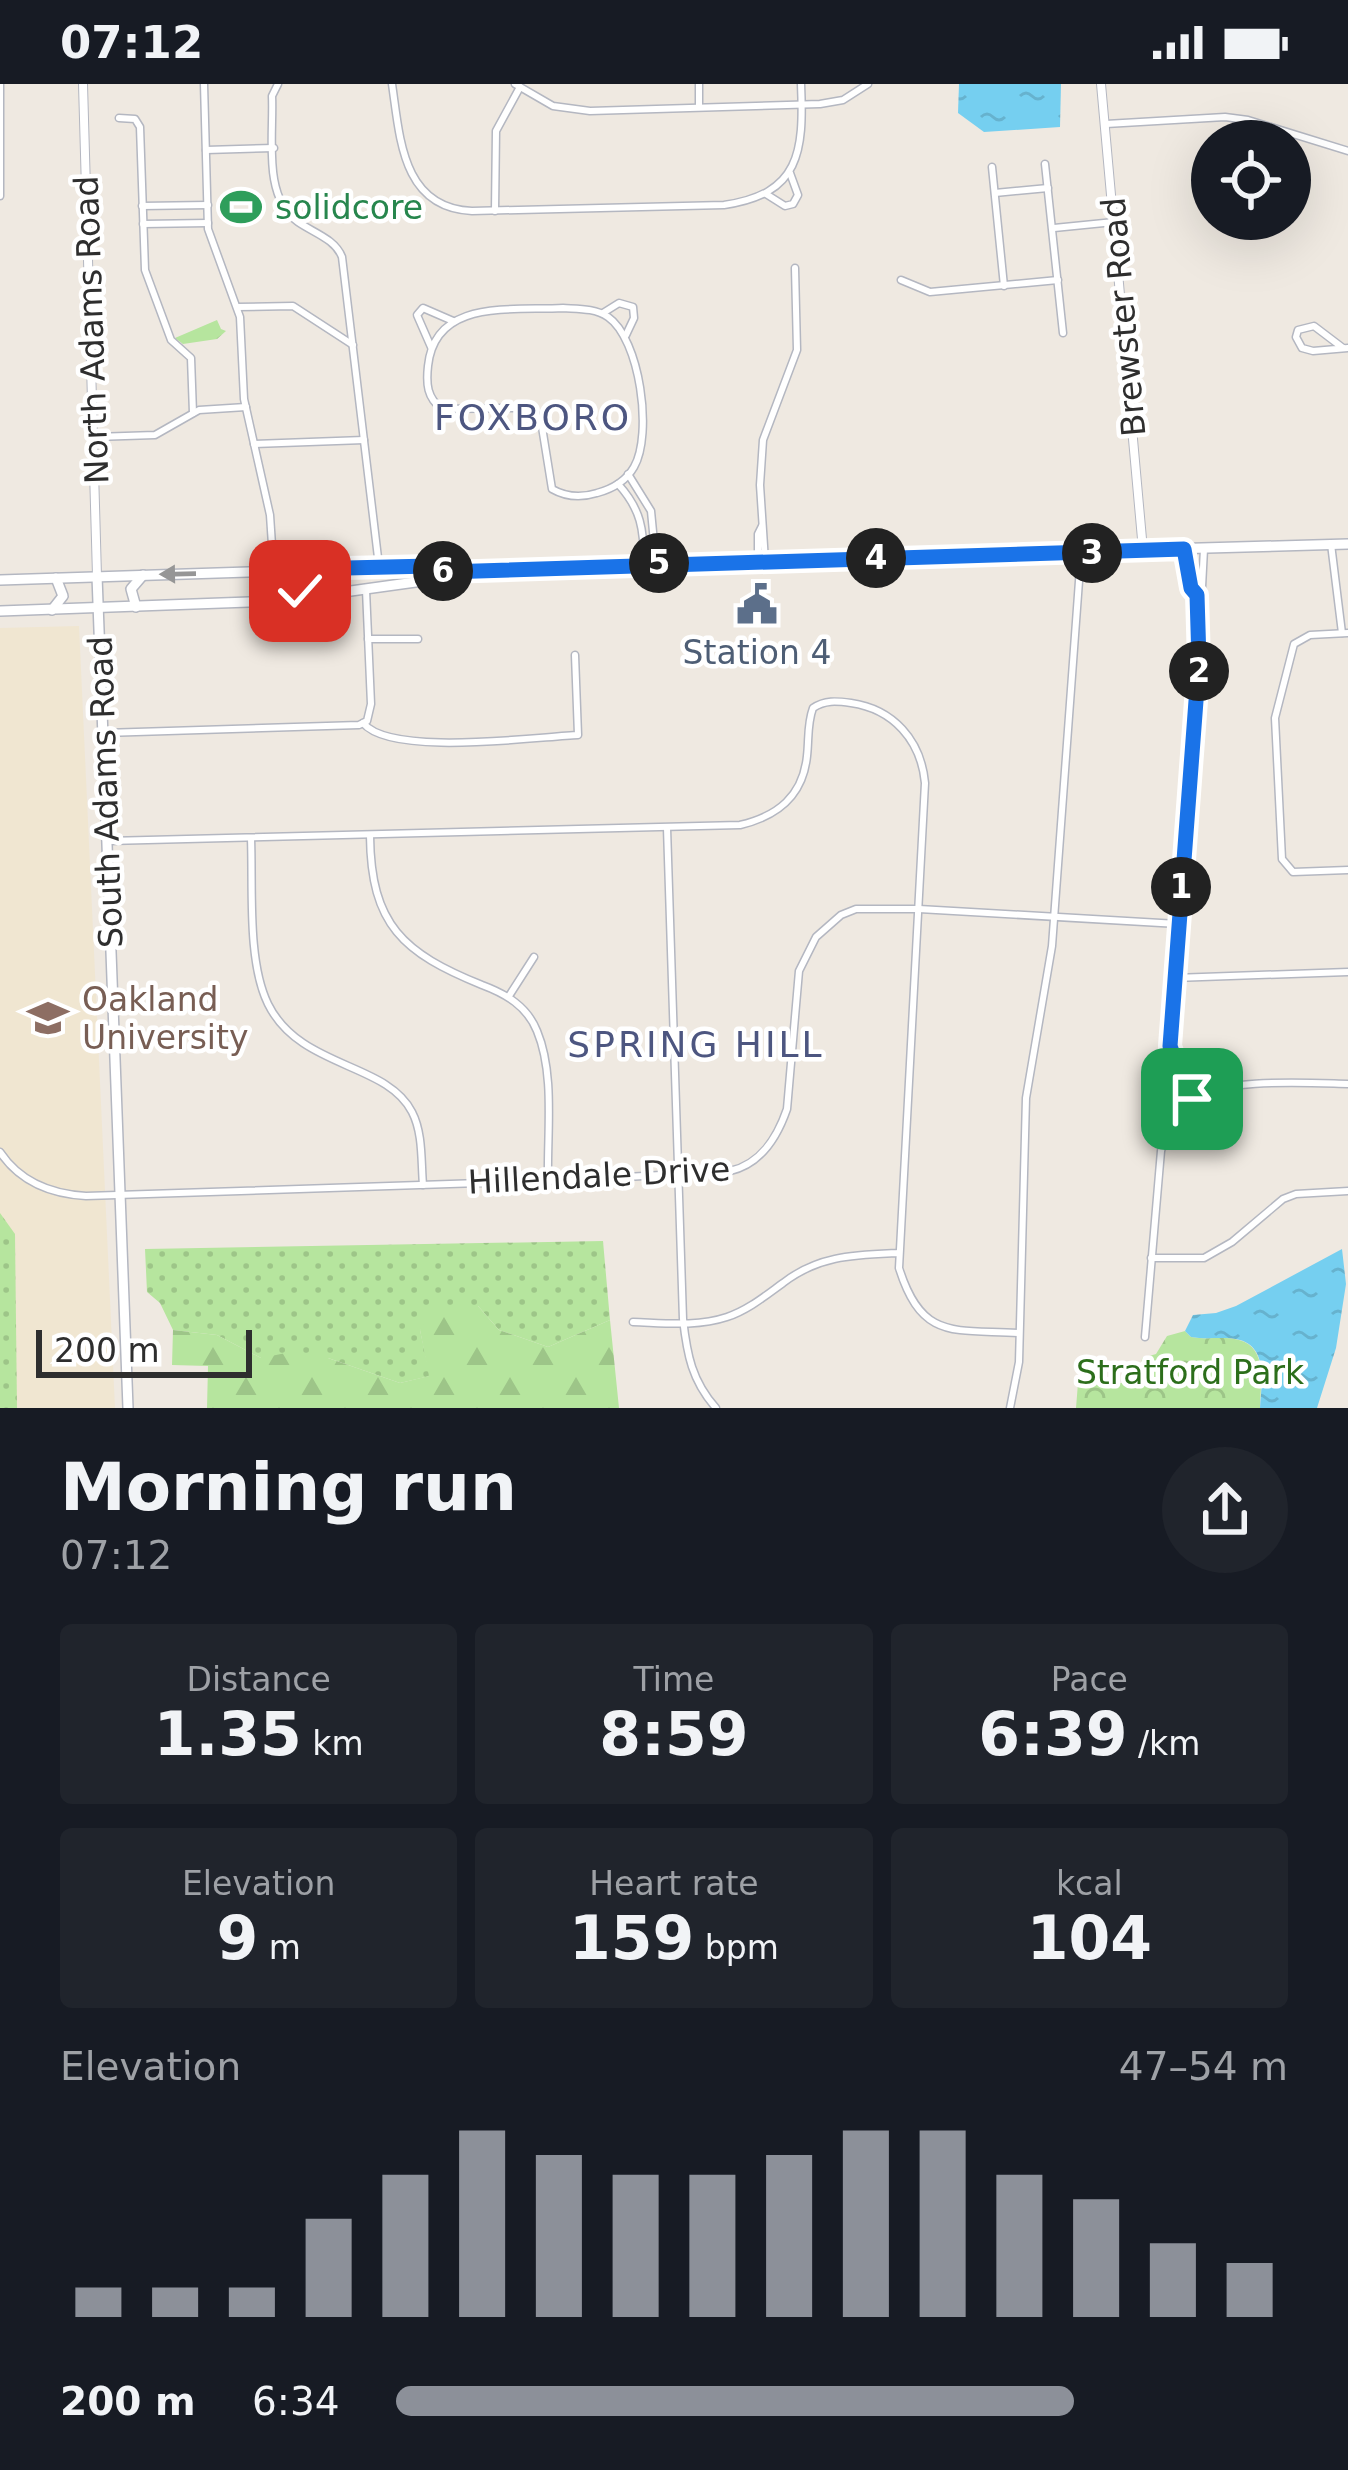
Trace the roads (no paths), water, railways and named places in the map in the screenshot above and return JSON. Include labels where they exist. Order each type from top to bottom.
[{"type":"main road","points":[[0,580],[430,566],[446,572],[1348,544]]},
{"type":"main road","points":[[390,586],[395,575],[392,567]]},
{"type":"main road","points":[[286,600],[306,585],[301,570]]},
{"type":"main road","points":[[0,611],[286,600],[430,580],[446,572]]},
{"type":"main road","points":[[136,607],[131,589],[143,575]]},
{"type":"main road","name":"South Adams Road","points":[[97,576],[128,1408]]},
{"type":"main road","points":[[52,610],[64,596],[56,578]]},
{"type":"street","points":[[0,84],[0,196]]},
{"type":"street","name":"North Adams Road","points":[[83,84],[97,576]]},
{"type":"street","points":[[204,84],[208,223],[242,325],[246,407],[268,508],[272,545],[260,572]]},
{"type":"street","points":[[278,84],[272,96],[275,187],[281,207],[341,253],[379,567]]},
{"type":"street","points":[[392,84],[401,153],[426,196],[461,211],[753,201],[790,173],[800,145],[801,84]]},
{"type":"street","points":[[699,84],[699,107]]},
{"type":"street","points":[[495,211],[496,131],[518,86],[534,98],[568,110],[802,104],[843,100],[868,84]]},
{"type":"street","name":"Brewster Road","points":[[1101,84],[1143,550]]},
{"type":"street","points":[[1106,124],[1225,117],[1348,151]]},
{"type":"street","points":[[119,118],[135,118],[140,127],[144,265],[171,340],[190,358],[193,413]]},
{"type":"street","points":[[206,150],[274,148]]},
{"type":"street","points":[[1045,164],[1063,333]]},
{"type":"street","points":[[992,167],[1004,286]]},
{"type":"street","points":[[766,194],[785,206],[793,203],[798,195],[790,173]]},
{"type":"street","points":[[995,193],[1048,188]]},
{"type":"street","points":[[142,206],[208,205]]},
{"type":"street","points":[[1054,228],[1114,222]]},
{"type":"street","points":[[143,224],[208,223]]},
{"type":"street","points":[[762,561],[764,433],[797,350],[795,268]]},
{"type":"street","points":[[901,280],[930,292],[1058,280]]},
{"type":"street","points":[[603,313],[619,303],[633,307],[634,318],[626,335]]},
{"type":"street","points":[[237,307],[293,306],[352,345]]},
{"type":"street","points":[[431,347],[454,321],[481,311],[563,308],[603,313],[626,335],[634,353],[643,437],[628,474],[619,484],[589,496],[565,496],[551,489],[542,427],[530,410],[438,408],[427,380],[431,347],[417,315],[423,308],[431,309],[454,321]]},
{"type":"street","points":[[1313,326],[1345,348],[1302,348],[1298,330],[1313,326]]},
{"type":"street","points":[[95,437],[155,435],[204,408],[246,407]]},
{"type":"street","points":[[254,443],[364,440]]},
{"type":"street","points":[[628,474],[651,511],[650,563]]},
{"type":"street","points":[[619,484],[643,524],[650,563]]},
{"type":"street","points":[[1331,544],[1345,633],[1310,634],[1294,644],[1275,730],[1282,860],[1293,872],[1348,870]]},
{"type":"street","points":[[272,545],[301,570]]},
{"type":"street","points":[[1184,549],[1191,588],[1197,595]]},
{"type":"street","points":[[1192,1099],[1170,1046],[1199,661],[1197,595],[1202,587],[1204,549]]},
{"type":"street","points":[[1010,1408],[1019,1333],[1026,1098],[1054,917],[1081,554]]},
{"type":"street","points":[[364,723],[371,704],[366,590]]},
{"type":"street","points":[[368,638],[418,639]]},
{"type":"street","points":[[364,723],[374,733],[422,741],[578,735],[574,655]]},
{"type":"street","points":[[108,842],[740,825],[766,819],[784,806],[804,776],[813,708],[835,702],[872,707],[893,718],[912,740],[925,783],[898,1253],[906,1291],[924,1318],[945,1327],[1019,1333]]},
{"type":"street","points":[[104,733],[364,723]]},
{"type":"street","points":[[667,827],[684,1324],[689,1366],[716,1408]]},
{"type":"street","points":[[370,836],[379,904],[394,932],[419,956],[508,996],[531,1020],[545,1057],[548,1180]]},
{"type":"street","points":[[251,839],[257,965],[269,1007],[278,1022],[310,1051],[391,1088],[406,1103],[419,1136],[423,1184]]},
{"type":"street","name":"Hillendale Drive","points":[[0,1152],[18,1173],[50,1191],[119,1196],[744,1168],[771,1144],[787,1109],[799,971],[824,929],[841,915],[856,909],[919,909],[1178,924]]},
{"type":"street","points":[[508,996],[534,957]]},
{"type":"street","points":[[1174,978],[1348,973]]},
{"type":"street","points":[[1145,1337],[1161,1151],[1167,1129],[1192,1099],[1225,1088],[1348,1084]]},
{"type":"street","points":[[1151,1258],[1204,1258],[1283,1199],[1348,1190]]},
{"type":"street","points":[[634,1322],[684,1324],[735,1314],[832,1257],[898,1253]]},
{"type":"water","points":[[959,84],[1061,84],[1060,127],[984,132],[958,113]]},
{"type":"water","points":[[1342,1249],[1346,1284],[1336,1348],[1317,1408],[1260,1408],[1261,1369],[1256,1351],[1240,1340],[1191,1337],[1185,1331],[1193,1315],[1236,1306]]},
{"type":"place","name":"solidcore","points":[[241,207]]},
{"type":"place","name":"Station 4","points":[[757,604]]},
{"type":"place","name":"Oakland University","points":[[48,1018]]},
{"type":"district","name":"FOXBORO","points":[[533,417]]},
{"type":"district","name":"SPRING HILL","points":[[696,1044]]},
{"type":"park label","name":"Stratford Park","points":[[1190,1372]]}]
